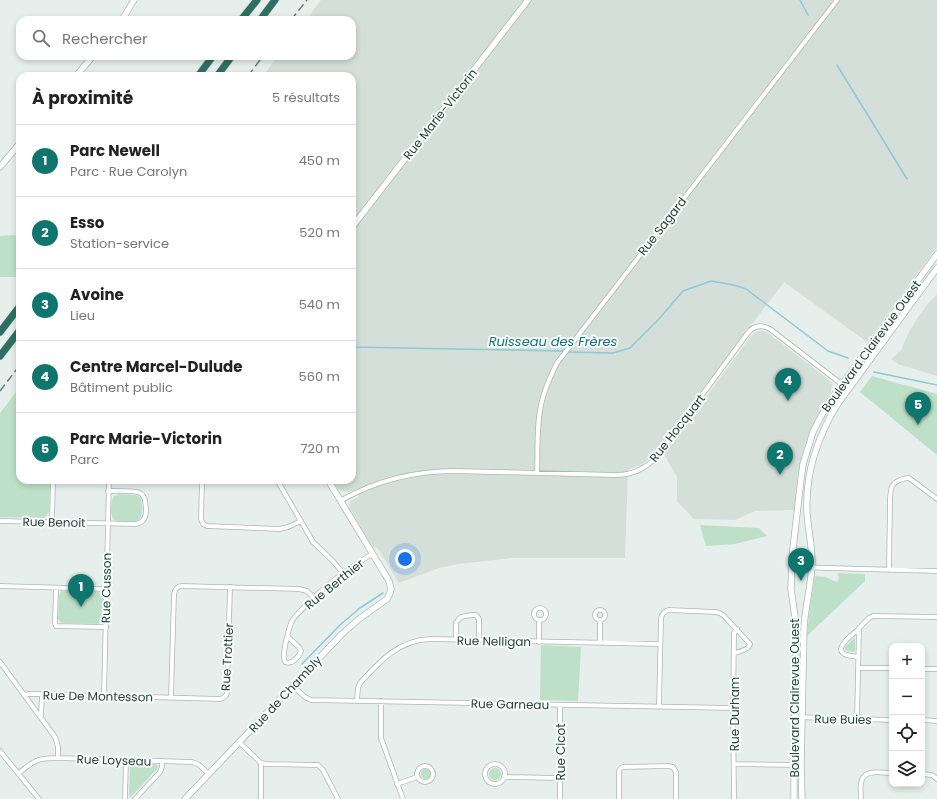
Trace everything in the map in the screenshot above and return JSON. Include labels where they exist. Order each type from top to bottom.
[{"type":"highway","points":[[244,16],[257,0]]},
{"type":"highway","points":[[263,16],[275,0]]},
{"type":"highway","points":[[201,72],[210,60]]},
{"type":"highway","points":[[220,72],[229,60]]},
{"type":"highway","points":[[0,332],[16,311]]},
{"type":"highway","points":[[0,356],[16,335]]},
{"type":"street","points":[[124,16],[134,0]]},
{"type":"street","name":"Rue Marie-Victorin","points":[[356,222],[528,0]]},
{"type":"street","name":"Rue Sagard","points":[[537,473],[539,419],[542,401],[548,381],[557,363],[837,0]]},
{"type":"street","points":[[79,72],[90,60]]},
{"type":"street","points":[[0,166],[16,148]]},
{"type":"street","name":"Boulevard Clairevue Ouest","points":[[794,799],[796,625],[792,589],[792,567],[803,464],[819,420],[829,402],[937,254]]},
{"type":"street","name":"Boulevard Clairevue Ouest","points":[[802,799],[801,765],[804,628],[812,568],[807,506],[810,468],[823,430],[834,411],[848,389],[937,268]]},
{"type":"street","points":[[893,314],[900,319]]},
{"type":"street","name":"Rue Hocquart","points":[[340,501],[348,496],[387,481],[419,473],[437,471],[455,470],[619,475],[634,472],[648,464],[659,453],[747,334],[756,327],[762,326],[770,329],[848,389]]},
{"type":"street","points":[[803,464],[810,468]]},
{"type":"street","points":[[889,570],[890,499],[892,485],[903,478],[909,478],[937,499]]},
{"type":"street","points":[[52,522],[53,484]]},
{"type":"street","name":"Rue Cusson","points":[[104,696],[109,484]]},
{"type":"street","points":[[202,484],[201,519],[203,524],[206,526],[280,528],[290,526],[301,521]]},
{"type":"street","points":[[279,484],[313,542],[328,555],[343,573]]},
{"type":"street","points":[[330,484],[372,554]]},
{"type":"street","name":"Rue Benoit","points":[[0,521],[108,524],[136,524],[142,521],[144,517],[145,501],[143,495],[138,492],[108,491]]},
{"type":"street","name":"Rue Berthier","points":[[288,637],[299,647],[301,651],[301,653],[290,664],[286,663],[284,659],[285,645],[294,618],[314,598],[343,573],[372,554]]},
{"type":"street","name":"Rue de Chambly","points":[[185,799],[342,634],[359,619],[385,600],[390,593],[389,583],[372,554]]},
{"type":"street","points":[[792,567],[937,571]]},
{"type":"street","points":[[0,586],[106,589]]},
{"type":"street","points":[[171,698],[174,591],[177,588],[181,586],[302,589],[314,598]]},
{"type":"street","name":"Rue Trottier","points":[[171,698],[220,699],[224,698],[227,694],[230,587]]},
{"type":"street","points":[[56,588],[54,623],[56,626],[106,627]]},
{"type":"street","points":[[659,707],[661,616],[663,612],[718,612],[723,615],[749,642],[750,645],[748,648],[734,653]]},
{"type":"street","points":[[456,640],[457,621],[460,618],[473,614],[477,616],[479,620],[479,640]]},
{"type":"street","points":[[858,656],[844,654],[840,649],[842,644],[873,616],[937,617]]},
{"type":"street","points":[[539,620],[539,642]]},
{"type":"street","points":[[600,620],[600,643]]},
{"type":"street","name":"Rue Durham","points":[[734,799],[734,633],[737,629]]},
{"type":"street","points":[[857,719],[859,629]]},
{"type":"street","name":"Rue Nelligan","points":[[357,700],[360,683],[384,659],[397,649],[419,640],[660,644]]},
{"type":"street","points":[[0,662],[56,739],[58,746],[58,758]]},
{"type":"street","points":[[858,668],[889,668]]},
{"type":"street","points":[[925,669],[937,669]]},
{"type":"street","name":"Rue Garneau","points":[[293,686],[305,697],[310,699],[733,708]]},
{"type":"street","points":[[41,717],[42,694]]},
{"type":"street","name":"Rue De Montesson","points":[[24,695],[42,694],[171,698]]},
{"type":"street","points":[[381,701],[382,738],[403,799]]},
{"type":"street","name":"Rue Cicot","points":[[560,705],[560,799]]},
{"type":"street","name":"Rue Buies","points":[[794,717],[889,720]]},
{"type":"street","points":[[925,720],[937,721]]},
{"type":"street","points":[[240,742],[262,763],[318,765],[323,770],[338,799]]},
{"type":"street","points":[[0,751],[39,799]]},
{"type":"street","name":"Rue Loyseau","points":[[19,773],[38,760],[44,758],[58,758],[195,762],[209,774]]},
{"type":"street","points":[[125,799],[126,760]]},
{"type":"street","points":[[135,799],[160,772],[162,768],[162,761]]},
{"type":"street","points":[[261,799],[262,763]]},
{"type":"street","points":[[496,764],[502,766],[504,769],[504,776],[498,783],[492,783],[486,779],[485,773],[490,765],[496,764]]},
{"type":"street","points":[[734,764],[801,765]]},
{"type":"street","points":[[421,766],[429,766],[433,770],[434,776],[428,782],[423,782],[417,777],[417,771],[421,766]]},
{"type":"street","points":[[619,799],[620,768],[668,766],[674,768],[676,773],[676,799]]},
{"type":"street","points":[[861,799],[861,783],[865,775],[871,772],[889,773]]},
{"type":"street","points":[[925,774],[932,775],[937,779]]},
{"type":"street","points":[[504,776],[560,778]]},
{"type":"street","points":[[397,784],[417,777]]},
{"type":"shaded area","points":[[321,0],[937,0],[937,247],[867,342],[784,282],[652,456],[642,464],[628,470],[625,558],[512,558],[458,564],[439,568],[399,583],[378,549],[376,547],[373,548],[349,506],[352,500],[359,497],[355,490],[348,492],[341,491],[335,484],[356,484],[356,72],[266,72],[275,60],[356,60],[356,16],[309,16]]},
{"type":"shaded area","points":[[937,294],[937,376],[898,364],[891,359],[901,350],[918,317]]},
{"type":"shaded area","points":[[760,331],[768,333],[829,380],[832,384],[831,391],[815,420],[805,444],[798,471],[794,510],[755,511],[735,520],[694,519],[677,501],[677,477],[664,454],[751,336],[755,332]]},
{"type":"green space","points":[[0,236],[16,236],[16,277],[0,277]]},
{"type":"green space","points":[[872,376],[937,394],[937,455],[860,392]]},
{"type":"green space","points":[[16,392],[16,484],[50,484],[49,512],[44,518],[0,517],[0,413]]},
{"type":"green space","points":[[119,494],[136,495],[141,498],[142,514],[140,519],[136,521],[116,521],[113,518],[111,512],[112,501],[114,496]]},
{"type":"green space","points":[[700,525],[759,528],[767,536],[735,544],[706,546]]},
{"type":"green space","points":[[837,573],[865,574],[865,581],[807,636],[815,576],[825,577],[837,582],[839,578]]},
{"type":"green space","points":[[60,592],[102,593],[101,622],[98,624],[60,622],[58,619],[59,596]]},
{"type":"green space","points":[[854,638],[855,651],[845,650],[845,647]]},
{"type":"green space","points":[[541,645],[581,647],[578,701],[540,700]]},
{"type":"green space","points":[[155,764],[158,768],[130,797],[130,765]]},
{"type":"green space","points":[[493,768],[497,768],[501,774],[497,780],[493,780],[489,776],[489,772]]},
{"type":"green space","points":[[424,769],[428,769],[430,770],[430,778],[424,779],[421,776],[421,772]]},
{"type":"waterway","points":[[800,0],[808,15]]},
{"type":"waterway","points":[[837,65],[907,179]]},
{"type":"waterway","name":"Ruisseau des Frères","points":[[568,352],[613,353],[630,348],[659,319],[683,291],[711,281],[734,285],[746,289],[828,351],[848,358]]},
{"type":"waterway","name":"Ruisseau des Frères","points":[[356,347],[564,351]]},
{"type":"waterway","name":"Ruisseau des Frères","points":[[874,372],[937,385]]},
{"type":"waterway","points":[[302,664],[341,624],[360,608],[383,593]]},
{"type":"railway","points":[[294,16],[307,0]]},
{"type":"railway","points":[[251,72],[260,60]]},
{"type":"railway","points":[[0,391],[16,370]]},
{"type":"place","name":"Centre Marcel-Dulude","points":[[788,401]]},
{"type":"place","name":"Parc Marie-Victorin","points":[[918,425]]},
{"type":"place","name":"Esso","points":[[780,475]]},
{"type":"place","name":"Avoine","points":[[801,581]]},
{"type":"place","name":"Parc Newell","points":[[81,607]]}]
